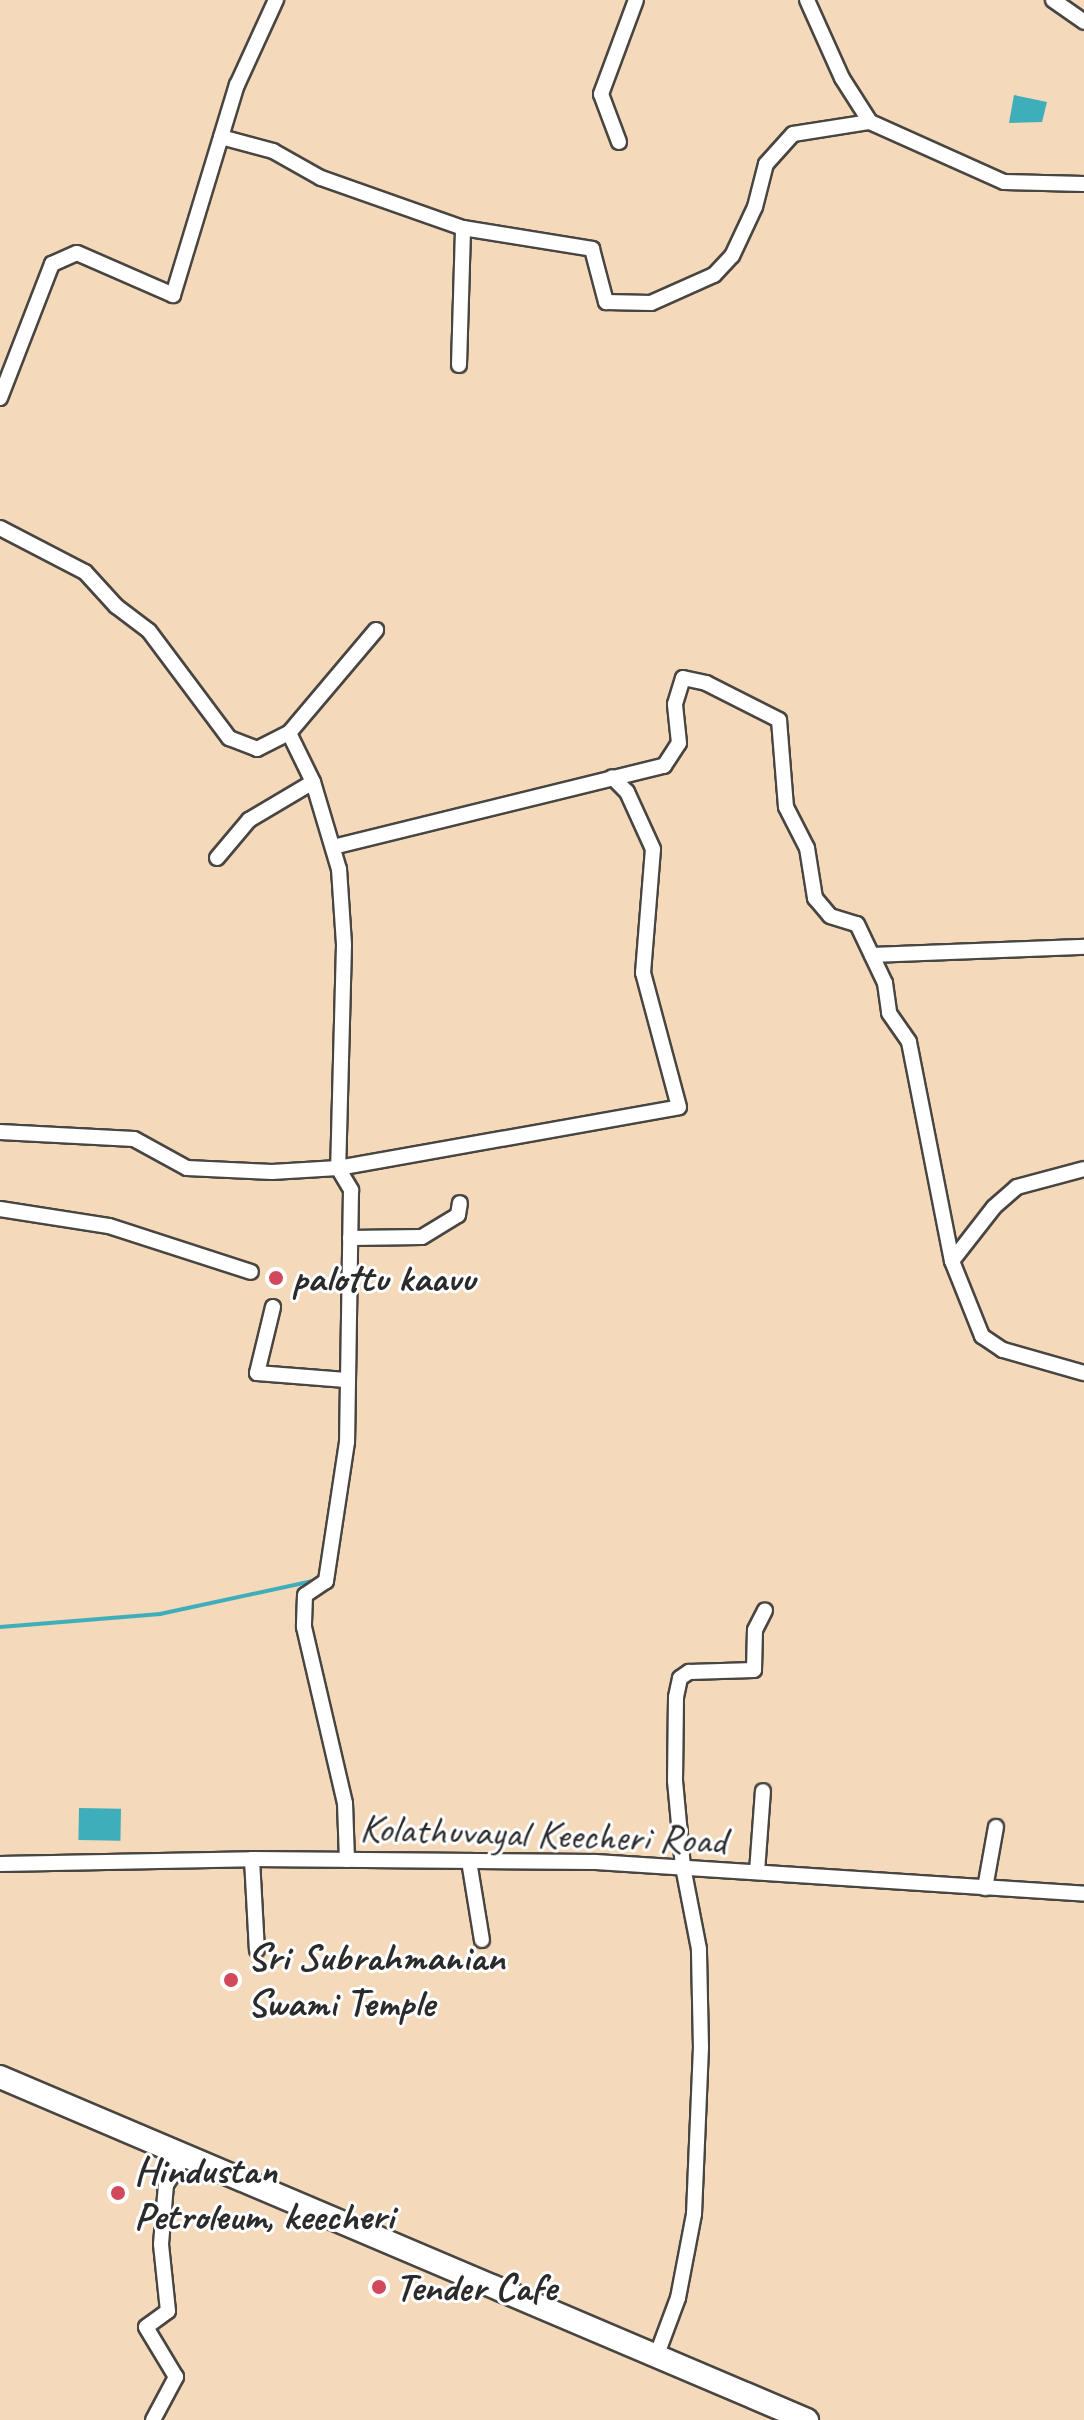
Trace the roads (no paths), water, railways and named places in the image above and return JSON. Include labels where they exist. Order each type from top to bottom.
[{"type":"highway","points":[[0,2077],[807,2420]]},
{"type":"street","points":[[0,398],[52,264],[77,253],[173,295],[237,85],[276,0]]},
{"type":"street","points":[[619,142],[601,94],[636,0]]},
{"type":"street","points":[[807,0],[842,78],[870,122]]},
{"type":"street","points":[[814,16],[819,0]]},
{"type":"street","points":[[1053,0],[1084,22]]},
{"type":"street","points":[[221,137],[273,151],[321,178],[463,228],[592,249],[606,302],[651,303],[714,275],[732,256],[755,207],[766,164],[793,134],[870,122],[1004,182],[1084,184]]},
{"type":"street","points":[[459,365],[463,228]]},
{"type":"street","points":[[0,528],[85,572],[158,642],[229,738],[257,749],[289,733],[376,630]]},
{"type":"street","points":[[333,847],[664,766],[675,754],[679,743],[675,704],[683,678],[706,683],[779,720],[786,807],[807,848],[815,898],[830,916],[857,924],[885,983],[889,1013],[909,1042],[952,1261],[989,1344],[1084,1373]]},
{"type":"street","points":[[289,733],[313,782],[333,847],[344,945],[338,1168],[351,1190],[347,1442],[326,1581],[305,1595],[304,1627],[345,1803],[347,1860]]},
{"type":"street","points":[[0,1132],[134,1139],[187,1168],[338,1168],[679,1107],[643,973],[653,849],[627,792],[612,777]]},
{"type":"street","points":[[217,858],[249,820],[313,782]]},
{"type":"street","points":[[872,955],[1084,947]]},
{"type":"street","points":[[952,1261],[994,1207],[1017,1187],[1084,1169]]},
{"type":"street","points":[[350,1238],[422,1237],[458,1215],[460,1203]]},
{"type":"street","points":[[0,1209],[109,1226],[251,1272]]},
{"type":"street","points":[[273,1307],[257,1373],[346,1380]]},
{"type":"street","points":[[656,2357],[678,2298],[694,2214],[699,1949],[683,1867],[675,1780],[680,1678],[689,1672],[754,1670],[755,1630],[765,1610]]},
{"type":"street","points":[[757,1872],[763,1791]]},
{"type":"street","points":[[985,1888],[996,1827]]},
{"type":"street","points":[[252,1859],[257,1950]]},
{"type":"street","name":"Kolathuvayal Keecheri Road","points":[[0,1864],[252,1859],[469,1861],[683,1867],[1084,1894]]},
{"type":"street","points":[[469,1861],[482,1940]]},
{"type":"street","points":[[153,2420],[176,2377],[146,2327],[168,2311],[161,2244],[166,2185],[184,2157]]},
{"type":"water","points":[[1014,95],[1047,102],[1042,122],[1009,123]]},
{"type":"water","points":[[79,1808],[121,1809],[120,1841],[78,1840]]},
{"type":"waterway","points":[[0,1627],[160,1614],[317,1580]]},
{"type":"place","name":"palottu kaavu","points":[[276,1278]]},
{"type":"place","name":"Sri Subrahmanian Swami Temple","points":[[231,1980]]},
{"type":"place","name":"Hindustan Petroleum, keecheri","points":[[118,2193]]},
{"type":"place","name":"Tender Cafe","points":[[379,2287]]}]
